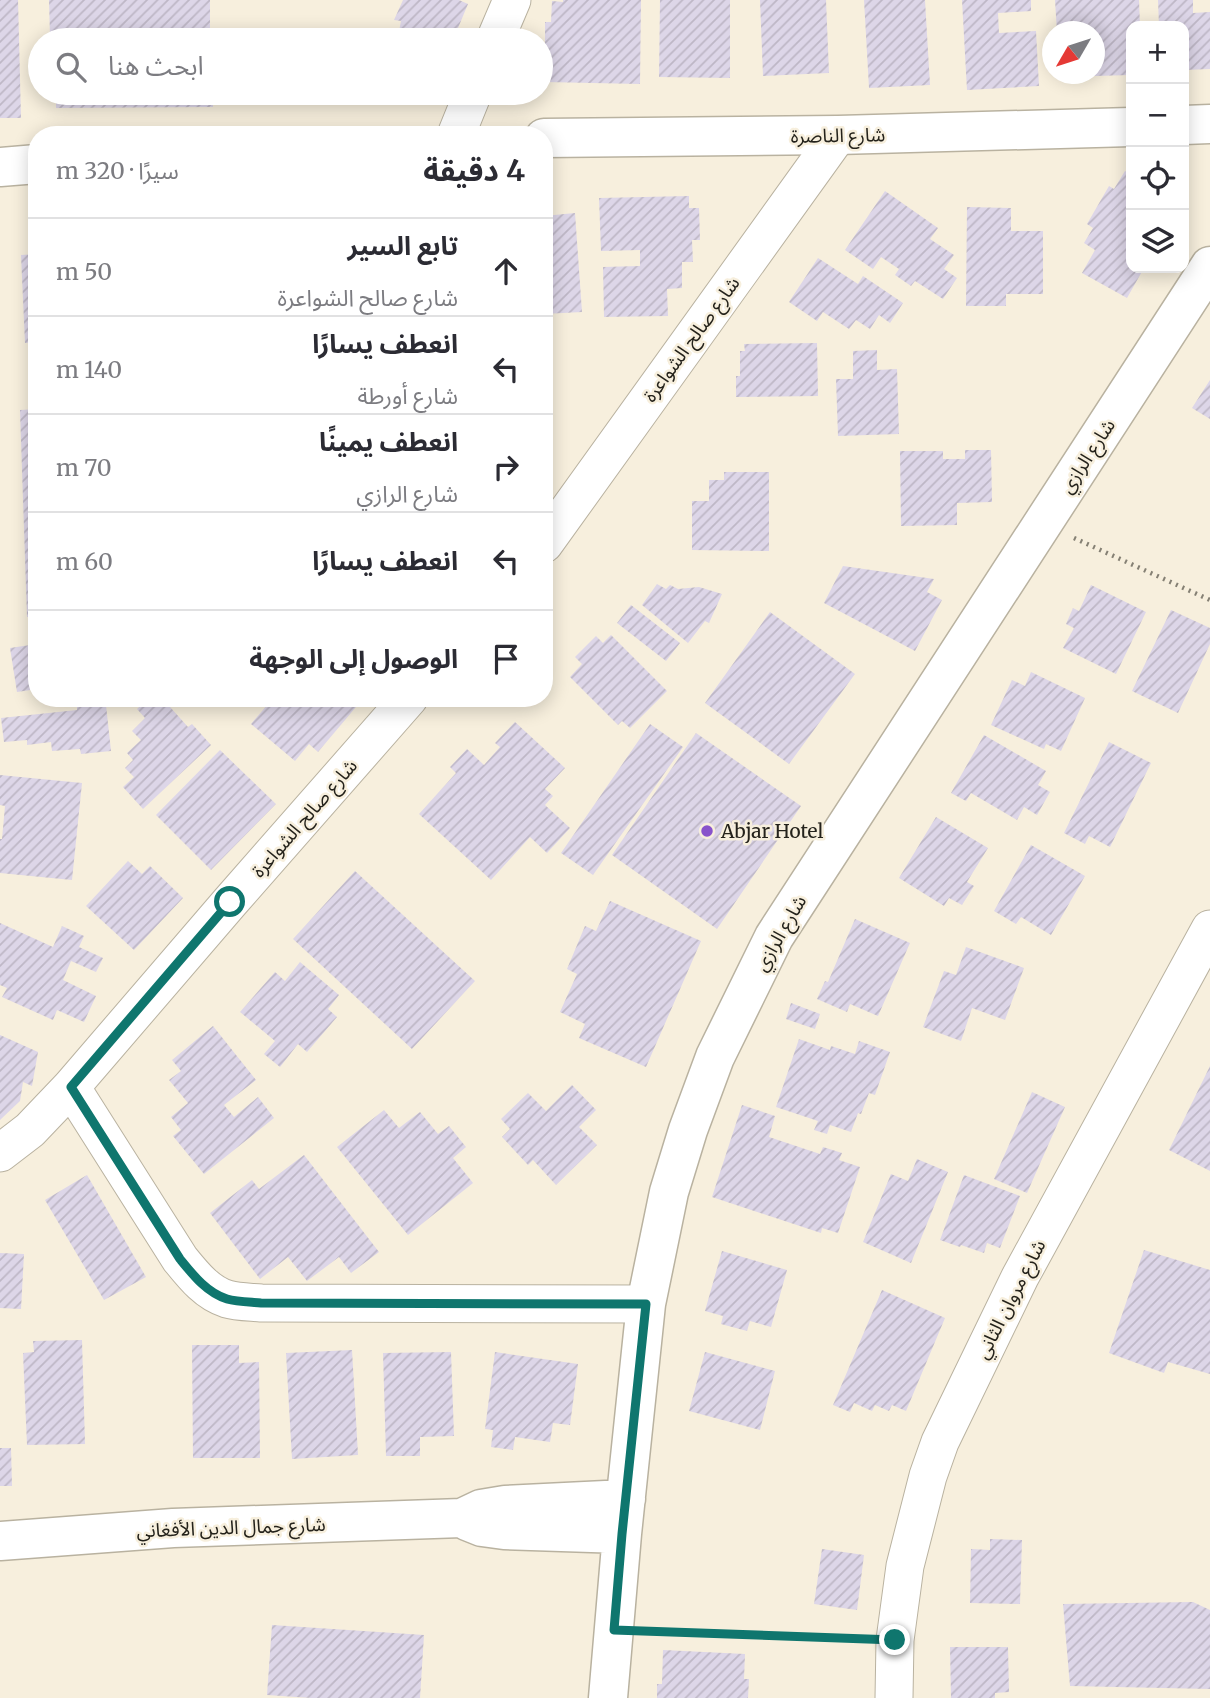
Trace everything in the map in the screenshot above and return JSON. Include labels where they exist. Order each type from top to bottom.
[{"type":"street","points":[[500,28],[512,0]]},
{"type":"street","points":[[460,126],[468,105]]},
{"type":"street","points":[[1189,125],[1210,124]]},
{"type":"street","name":"شارع الناصرة","points":[[553,138],[838,135],[1126,127]]},
{"type":"street","name":"شارع صالح الشواعرة","points":[[553,531],[838,135]]},
{"type":"street","points":[[0,167],[28,165]]},
{"type":"street","name":"شارع الرازي","points":[[608,1698],[646,1304],[669,1192],[715,1057],[774,937],[1210,265]]},
{"type":"street","name":"شارع صالح الشواعرة","points":[[0,1153],[30,1130],[71,1087],[401,707]]},
{"type":"street","name":"شارع مروان الثاني","points":[[894,1698],[895,1640],[905,1566],[928,1476],[940,1442],[1020,1277],[1210,929]]},
{"type":"street","points":[[71,1087],[180,1259],[212,1292],[228,1300],[261,1303],[646,1304]]},
{"type":"street","name":"شارع جمال الدين الأفغاني","points":[[0,1541],[173,1528],[462,1518],[481,1510],[505,1505],[624,1516]]},
{"type":"path","points":[[1042,523],[1210,600]]},
{"type":"path","points":[[614,1630],[895,1640]]},
{"type":"building","points":[[0,0],[18,0],[21,118],[0,118]]},
{"type":"building","points":[[49,0],[210,0],[210,28],[50,28]]},
{"type":"building","points":[[403,0],[459,0],[468,4],[458,28],[400,28],[401,21],[394,20]]},
{"type":"building","points":[[641,0],[640,84],[553,82],[553,28],[545,28],[545,22],[551,22],[552,1]]},
{"type":"building","points":[[660,0],[730,0],[730,78],[659,77]]},
{"type":"building","points":[[760,0],[826,0],[829,73],[763,76]]},
{"type":"building","points":[[864,0],[925,0],[930,85],[869,88]]},
{"type":"building","points":[[962,0],[1031,0],[1031,11],[998,13],[999,33],[1036,31],[1039,86],[967,90]]},
{"type":"building","points":[[1055,0],[1139,0],[1140,21],[1126,21],[1126,75],[1105,76],[1105,21],[1056,21]]},
{"type":"building","points":[[1158,0],[1193,0],[1193,13],[1210,12],[1210,69],[1189,70],[1189,21],[1159,21]]},
{"type":"building","points":[[56,105],[213,107],[56,108]]},
{"type":"building","points":[[1126,172],[1126,273],[1141,273],[1127,298],[1082,273],[1095,250],[1084,243],[1093,228],[1087,224],[1109,186],[1114,189]]},
{"type":"building","points":[[885,191],[938,228],[930,239],[954,255],[944,269],[957,278],[943,299],[915,281],[911,286],[895,275],[899,269],[881,257],[873,269],[845,250]]},
{"type":"building","points":[[689,196],[689,208],[699,208],[700,240],[692,240],[693,262],[682,262],[682,288],[667,289],[668,316],[604,317],[603,267],[640,266],[640,250],[601,251],[599,198]]},
{"type":"building","points":[[967,207],[1011,208],[1011,231],[1043,231],[1043,294],[1006,294],[1006,306],[966,306]]},
{"type":"building","points":[[575,213],[582,312],[553,314],[553,215]]},
{"type":"building","points":[[21,255],[28,255],[28,343],[25,343]]},
{"type":"building","points":[[818,258],[858,284],[863,276],[903,303],[890,323],[879,315],[870,329],[856,320],[849,329],[823,312],[817,321],[789,302]]},
{"type":"building","points":[[817,343],[818,396],[736,397],[736,376],[740,376],[740,351],[745,351],[744,344]]},
{"type":"building","points":[[877,350],[877,370],[897,369],[899,434],[838,436],[836,379],[853,379],[853,351]]},
{"type":"building","points":[[1210,380],[1210,419],[1192,408]]},
{"type":"building","points":[[20,410],[28,410],[27,617]]},
{"type":"building","points":[[965,450],[991,450],[992,502],[957,503],[957,525],[901,526],[900,451],[943,451],[943,459],[965,459]]},
{"type":"building","points":[[724,472],[769,472],[769,551],[692,550],[692,501],[709,501],[709,480],[724,480]]},
{"type":"building","points":[[843,566],[934,579],[927,592],[942,600],[915,651],[824,603]]},
{"type":"building","points":[[657,584],[666,589],[670,585],[678,589],[699,587],[722,594],[709,623],[705,621],[688,643],[642,605]]},
{"type":"building","points":[[1091,585],[1146,612],[1116,674],[1063,648],[1074,628],[1066,624],[1073,608],[1079,611]]},
{"type":"building","points":[[631,605],[680,643],[666,661],[617,623]]},
{"type":"building","points":[[1171,610],[1210,628],[1210,644],[1178,713],[1132,691]]},
{"type":"building","points":[[770,612],[855,674],[789,764],[705,703]]},
{"type":"building","points":[[611,635],[667,691],[630,728],[622,721],[618,725],[570,677],[582,664],[575,657],[596,636],[603,643]]},
{"type":"building","points":[[28,645],[28,690],[17,692],[10,648]]},
{"type":"building","points":[[1031,672],[1085,698],[1061,751],[1046,744],[1044,749],[991,725],[1012,680],[1025,686]]},
{"type":"building","points":[[77,707],[106,707],[111,751],[81,754],[80,749],[52,751],[51,742],[27,745],[27,740],[4,742],[1,718],[77,710]]},
{"type":"building","points":[[170,707],[188,727],[192,724],[211,745],[143,809],[123,787],[134,777],[125,768],[133,760],[127,753],[141,740],[132,731],[145,718],[137,709]]},
{"type":"building","points":[[265,707],[356,707],[318,752],[309,744],[295,761],[251,724]]},
{"type":"building","points":[[515,722],[565,768],[545,789],[553,796],[545,805],[570,828],[547,853],[530,837],[491,880],[419,814],[456,773],[450,767],[467,749],[484,765],[500,747],[495,743]]},
{"type":"building","points":[[650,724],[683,747],[593,875],[561,853]]},
{"type":"building","name":"Abjar Hotel","points":[[696,733],[801,806],[717,929],[612,855]]},
{"type":"building","points":[[984,735],[1046,771],[1038,785],[1050,792],[1037,815],[1024,807],[1017,820],[971,793],[966,801],[951,793]]},
{"type":"building","points":[[1109,742],[1151,763],[1110,847],[1089,836],[1085,844],[1064,833]]},
{"type":"building","points":[[220,750],[276,804],[211,870],[156,815]]},
{"type":"building","points":[[0,775],[82,783],[72,880],[0,873],[0,839],[5,806],[0,805]]},
{"type":"building","points":[[936,817],[988,848],[967,882],[974,886],[962,905],[949,898],[944,906],[899,878]]},
{"type":"building","points":[[1031,845],[1085,876],[1051,935],[1021,917],[1016,924],[994,911]]},
{"type":"building","points":[[128,861],[142,874],[150,866],[183,898],[134,950],[86,906]]},
{"type":"building","points":[[355,871],[475,981],[412,1049],[293,939]]},
{"type":"building","points":[[610,901],[701,941],[646,1067],[579,1038],[585,1024],[560,1012],[577,974],[567,969],[585,926],[596,931]]},
{"type":"building","points":[[855,919],[910,943],[878,1016],[850,1004],[847,1012],[817,999],[825,981],[828,982]]},
{"type":"building","points":[[0,923],[53,947],[62,926],[84,936],[79,947],[103,958],[96,972],[71,961],[63,980],[96,996],[84,1022],[57,1010],[53,1020],[2,997],[7,988],[0,985]]},
{"type":"building","points":[[966,947],[1024,968],[1005,1020],[972,1008],[961,1041],[923,1027],[944,971],[956,975]]},
{"type":"building","points":[[300,962],[339,995],[328,1009],[337,1017],[307,1052],[298,1044],[280,1067],[264,1054],[275,1041],[240,1012],[275,972],[285,981]]},
{"type":"building","points":[[791,1003],[820,1014],[815,1029],[786,1019]]},
{"type":"building","points":[[213,1026],[256,1080],[224,1105],[234,1117],[258,1097],[274,1118],[204,1174],[173,1136],[181,1130],[171,1117],[188,1103],[169,1080],[181,1071],[172,1060]]},
{"type":"building","points":[[0,1035],[38,1052],[32,1086],[23,1082],[20,1101],[0,1120]]},
{"type":"building","points":[[799,1039],[830,1050],[831,1046],[855,1054],[859,1041],[890,1052],[875,1095],[869,1093],[851,1132],[830,1125],[827,1134],[814,1130],[818,1121],[776,1107]]},
{"type":"building","points":[[1210,1066],[1210,1171],[1169,1150]]},
{"type":"building","points":[[572,1085],[596,1110],[579,1127],[597,1145],[556,1185],[533,1160],[528,1165],[502,1137],[510,1129],[501,1119],[528,1093],[546,1111]]},
{"type":"building","points":[[1032,1092],[1065,1107],[1027,1193],[994,1179]]},
{"type":"building","points":[[742,1105],[775,1116],[769,1137],[820,1154],[823,1147],[842,1153],[839,1160],[860,1167],[838,1233],[822,1228],[821,1233],[712,1197]]},
{"type":"building","points":[[384,1110],[399,1128],[420,1112],[438,1134],[449,1126],[466,1147],[453,1158],[473,1183],[408,1235],[337,1147]]},
{"type":"building","points":[[304,1155],[379,1252],[351,1273],[339,1257],[307,1281],[288,1257],[260,1279],[210,1213],[252,1180],[259,1189]]},
{"type":"building","points":[[917,1159],[948,1172],[911,1263],[863,1242],[891,1174],[908,1181]]},
{"type":"building","points":[[87,1175],[146,1277],[104,1300],[45,1200]]},
{"type":"building","points":[[964,1175],[1020,1196],[1000,1248],[987,1243],[984,1253],[940,1240]]},
{"type":"building","points":[[1144,1250],[1210,1270],[1210,1374],[1168,1362],[1164,1373],[1109,1353]]},
{"type":"building","points":[[722,1251],[787,1270],[771,1327],[750,1321],[747,1331],[721,1324],[723,1316],[705,1311]]},
{"type":"building","points":[[0,1253],[24,1254],[21,1309],[0,1308]]},
{"type":"building","points":[[882,1290],[945,1318],[906,1411],[892,1405],[889,1411],[875,1405],[872,1411],[854,1403],[850,1412],[833,1405]]},
{"type":"building","points":[[82,1340],[85,1444],[27,1445],[23,1353],[34,1352],[33,1341]]},
{"type":"building","points":[[192,1345],[239,1345],[239,1363],[259,1362],[260,1458],[193,1458]]},
{"type":"building","points":[[352,1350],[358,1455],[292,1459],[286,1353]]},
{"type":"building","points":[[451,1352],[454,1436],[420,1437],[420,1456],[386,1456],[383,1353]]},
{"type":"building","points":[[495,1352],[578,1364],[570,1425],[553,1423],[550,1442],[515,1437],[513,1450],[491,1447],[493,1430],[485,1429]]},
{"type":"building","points":[[705,1352],[775,1371],[760,1430],[689,1411]]},
{"type":"building","points":[[0,1448],[11,1448],[12,1486],[0,1486]]},
{"type":"building","points":[[990,1539],[1022,1540],[1020,1604],[970,1603],[971,1549],[990,1550]]},
{"type":"building","points":[[822,1549],[864,1555],[857,1610],[814,1604]]},
{"type":"building","points":[[1193,1602],[1210,1610],[1210,1689],[1070,1686],[1063,1604]]},
{"type":"building","points":[[272,1625],[424,1635],[420,1698],[311,1698],[267,1695]]},
{"type":"building","points":[[950,1647],[1008,1647],[1009,1692],[995,1693],[995,1698],[951,1698]]},
{"type":"building","points":[[663,1650],[745,1654],[744,1679],[749,1679],[748,1698],[657,1698],[657,1684],[662,1684]]},
{"type":"place","name":"Abjar Hotel","points":[[707,831]]},
{"type":"route","points":[[230,902],[71,1087],[180,1259],[198,1280],[212,1292],[228,1300],[261,1303],[646,1304],[614,1630],[895,1640]]}]
